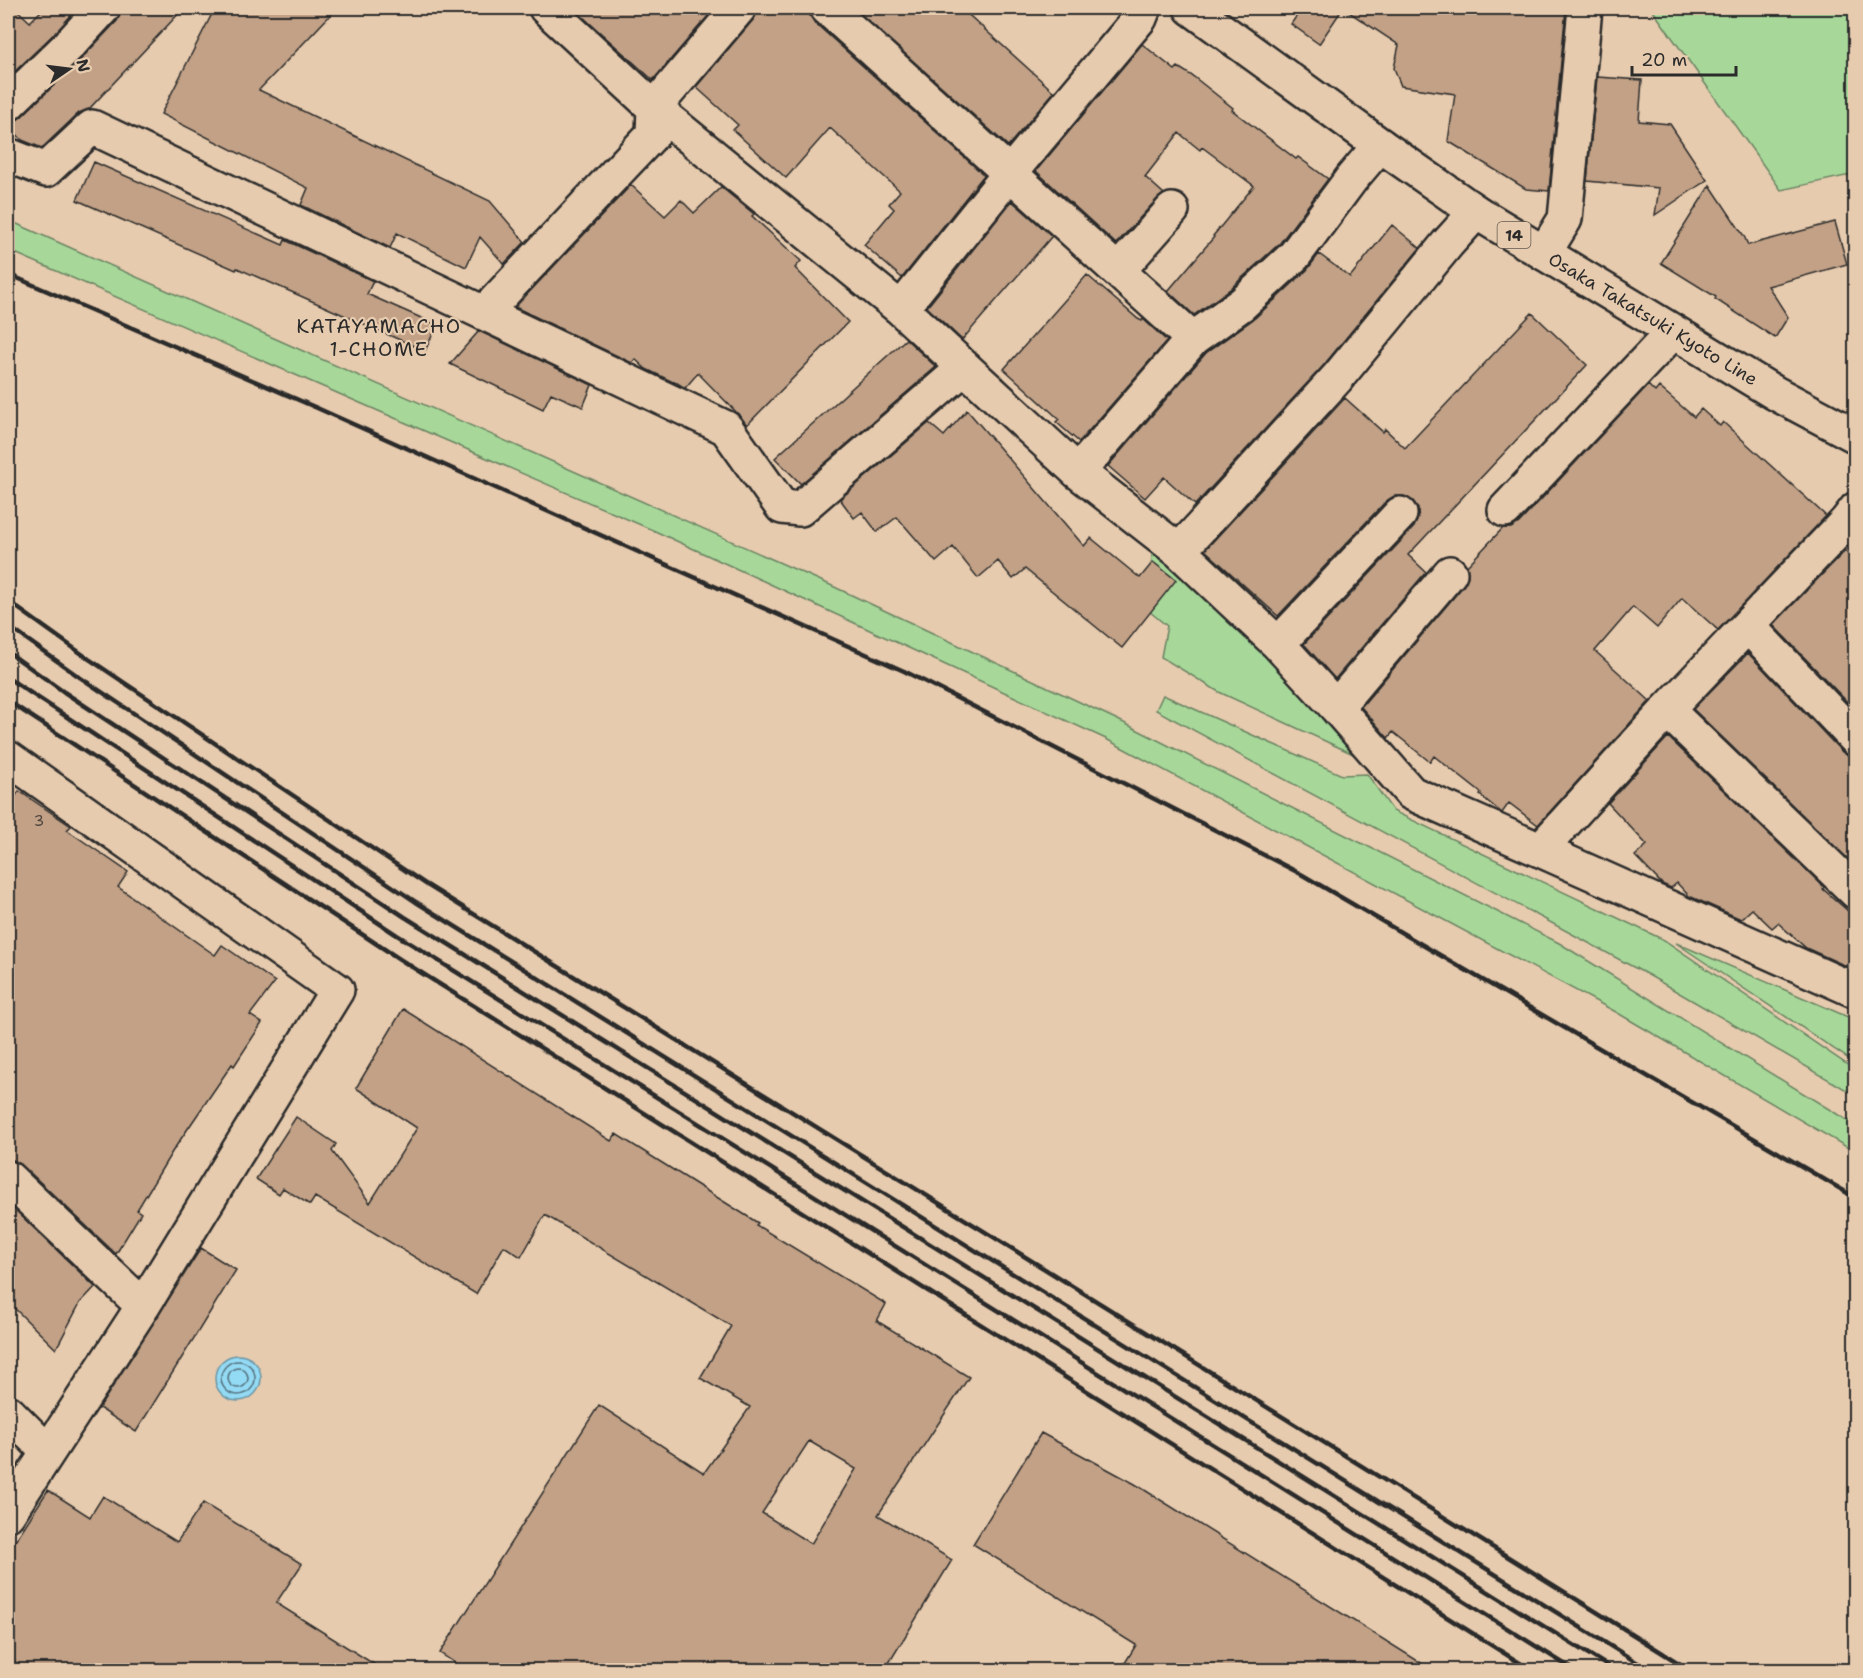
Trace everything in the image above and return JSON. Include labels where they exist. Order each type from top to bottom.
[{"type":"street","points":[[8,104],[69,45],[103,8]]},
{"type":"street","points":[[546,8],[654,108],[901,309],[1078,472],[1179,551],[1278,644],[1411,793],[1856,992]]},
{"type":"street","points":[[484,312],[653,134],[654,108],[739,8]]},
{"type":"street","points":[[827,8],[1193,339]]},
{"type":"street","points":[[901,309],[1010,173],[1140,18],[1144,8]]},
{"type":"street","name":"Osaka Takatsuki Kyoto Line","points":[[1191,8],[1476,212],[1774,393],[1856,436]]},
{"type":"street","points":[[1544,253],[1565,219],[1585,8]]},
{"type":"street","points":[[8,155],[46,170],[92,127],[726,428],[782,507],[800,509],[964,368]]},
{"type":"street","points":[[1078,472],[1193,339],[1242,304],[1294,256],[1352,178],[1380,145]]},
{"type":"street","points":[[1118,271],[1172,210]]},
{"type":"street","points":[[1179,551],[1337,378],[1476,212]]},
{"type":"street","points":[[1505,510],[1673,332]]},
{"type":"street","points":[[1278,644],[1400,513]]},
{"type":"street","points":[[1540,850],[1667,710],[1852,521]]},
{"type":"street","points":[[1336,707],[1450,573]]},
{"type":"street","points":[[1748,626],[1856,739]]},
{"type":"street","points":[[1667,710],[1856,892]]},
{"type":"street","points":[[8,758],[337,990],[143,1306],[8,1514]]},
{"type":"street","points":[[8,1178],[143,1306]]},
{"type":"street","points":[[8,1412],[48,1452]]},
{"type":"green space","points":[[1651,8],[1855,8],[1855,174],[1781,190]]},
{"type":"green space","points":[[8,220],[828,584],[1120,721],[1559,943],[1855,1123],[1855,1152],[1616,1012],[1106,739],[657,532],[8,250]]},
{"type":"green space","points":[[1152,552],[1174,565],[1364,754],[1353,754],[1219,692],[1161,657],[1167,626],[1149,611]]},
{"type":"green space","points":[[1163,695],[1342,775],[1367,774],[1393,811],[1664,940],[1855,1070],[1855,1095],[1650,976],[1156,710]]},
{"type":"green space","points":[[1676,943],[1855,1020],[1855,1063]]},
{"type":"water","points":[[243,1355],[255,1361],[260,1369],[260,1387],[255,1395],[247,1400],[233,1401],[225,1398],[218,1391],[215,1373],[218,1365],[225,1358]]},
{"type":"building","points":[[8,8],[15,8],[30,22],[44,8],[78,8],[8,78]]},
{"type":"building","points":[[121,8],[184,8],[89,109],[79,113],[42,148],[22,140],[8,125],[8,122],[21,117],[82,58],[117,21]]},
{"type":"building","points":[[215,8],[337,8],[259,90],[490,201],[525,242],[504,264],[480,237],[466,267],[397,233],[390,248],[301,205],[308,188],[161,114]]},
{"type":"building","points":[[573,8],[715,8],[653,80]]},
{"type":"building","points":[[757,8],[809,8],[809,14],[814,22],[984,175],[902,278],[864,245],[894,209],[889,204],[900,191],[830,128],[786,178],[733,130],[738,125],[696,87],[753,20]]},
{"type":"building","points":[[854,8],[961,8],[1054,92],[1008,146]]},
{"type":"building","points":[[1302,8],[1343,8],[1319,44],[1291,24]]},
{"type":"building","points":[[1343,8],[1566,8],[1549,191],[1526,189],[1448,141],[1455,94],[1401,86],[1394,68],[1399,45]]},
{"type":"building","points":[[1142,44],[1175,70],[1178,67],[1194,77],[1233,108],[1232,110],[1296,159],[1298,157],[1328,179],[1280,243],[1230,289],[1194,315],[1168,291],[1254,186],[1202,147],[1200,150],[1179,133],[1145,177],[1164,194],[1116,244],[1036,171]]},
{"type":"building","points":[[1597,77],[1642,80],[1639,121],[1670,124],[1707,180],[1655,215],[1659,188],[1587,181]]},
{"type":"building","points":[[94,162],[283,245],[285,240],[373,281],[367,294],[437,325],[425,351],[77,200]]},
{"type":"building","points":[[631,185],[665,216],[681,200],[694,213],[721,187],[754,214],[752,216],[801,261],[795,268],[848,322],[747,425],[698,373],[685,388],[646,369],[635,359],[632,363],[515,307]]},
{"type":"building","points":[[1710,185],[1748,245],[1835,222],[1847,264],[1768,286],[1788,317],[1775,338],[1715,299],[1716,297],[1661,263]]},
{"type":"building","points":[[1012,201],[1052,236],[962,340],[927,307]]},
{"type":"building","points":[[1392,225],[1420,248],[1323,366],[1195,505],[1164,477],[1145,498],[1108,466],[1206,353],[1255,318],[1307,270],[1319,254],[1350,277]]},
{"type":"building","points":[[1087,275],[1167,341],[1079,442],[1056,422],[1059,419],[1004,369]]},
{"type":"building","points":[[1532,313],[1587,365],[1408,555],[1426,572],[1335,679],[1304,644],[1414,527],[1418,518],[1418,508],[1413,501],[1404,496],[1394,496],[1386,501],[1278,616],[1205,550],[1345,398],[1405,448]]},
{"type":"building","points":[[479,331],[592,385],[583,407],[551,393],[543,409],[450,364]]},
{"type":"building","points":[[906,339],[936,367],[801,484],[775,458]]},
{"type":"building","points":[[1648,385],[1655,392],[1659,387],[1694,417],[1701,409],[1720,426],[1723,422],[1826,516],[1718,630],[1682,598],[1657,628],[1633,607],[1595,651],[1650,701],[1538,825],[1509,803],[1502,813],[1480,795],[1481,793],[1434,756],[1430,762],[1393,732],[1388,738],[1361,707],[1464,585],[1468,576],[1467,566],[1503,528],[1511,528],[1519,523]]},
{"type":"building","points":[[967,410],[1084,546],[1091,538],[1140,578],[1153,562],[1176,580],[1122,648],[1025,569],[1013,579],[998,561],[978,578],[953,547],[936,562],[897,517],[877,532],[862,512],[854,518],[840,499],[929,423],[944,436]]},
{"type":"building","points":[[1845,551],[1856,562],[1856,711],[1773,625]]},
{"type":"building","points":[[1748,653],[1842,752],[1850,757],[1856,757],[1856,853],[1849,860],[1693,709]]},
{"type":"building","points":[[1668,737],[1824,887],[1823,889],[1856,918],[1856,955],[1846,966],[1806,948],[1778,923],[1772,928],[1752,909],[1741,919],[1689,896],[1677,883],[1671,888],[1662,884],[1635,856],[1647,845],[1608,803]]},
{"type":"building","points":[[19,791],[71,826],[67,830],[128,872],[118,887],[215,955],[222,945],[275,982],[250,1015],[262,1023],[172,1152],[137,1210],[141,1213],[116,1254],[21,1164],[8,1160],[8,807]]},
{"type":"building","points":[[403,1009],[611,1141],[616,1134],[758,1223],[756,1225],[886,1304],[877,1321],[969,1377],[878,1515],[952,1560],[884,1671],[467,1671],[440,1653],[599,1405],[704,1473],[750,1407],[700,1378],[731,1326],[545,1215],[521,1257],[504,1246],[476,1294],[315,1197],[310,1205],[283,1188],[279,1194],[256,1179],[296,1117],[336,1144],[332,1151],[370,1203],[417,1128],[356,1088]],"holes":[[[809,1441],[856,1469],[811,1544],[762,1513]]]},
{"type":"building","points":[[8,1203],[95,1287],[80,1303],[56,1349],[8,1302]]},
{"type":"building","points":[[201,1248],[236,1270],[136,1432],[99,1408]]},
{"type":"building","points":[[1041,1433],[1135,1484],[1434,1671],[1120,1671],[1136,1645],[973,1544]]},
{"type":"building","points":[[48,1490],[90,1517],[103,1496],[177,1542],[203,1503],[302,1564],[276,1603],[385,1671],[29,1671],[8,1657],[8,1552]]},
{"type":"railway","points":[[8,274],[317,408],[904,671],[1301,874],[1856,1198]]},
{"type":"railway","points":[[8,601],[89,659],[427,885],[1690,1670]]},
{"type":"railway","points":[[8,626],[78,676],[416,902],[1649,1670]]},
{"type":"railway","points":[[8,652],[64,692],[405,917],[1614,1670]]},
{"type":"railway","points":[[8,678],[397,935],[1574,1670]]},
{"type":"railway","points":[[8,701],[401,960],[1531,1670]]},
{"type":"district","name":"KATAYAMACHO 1-CHOME","points":[[379,338]]}]
